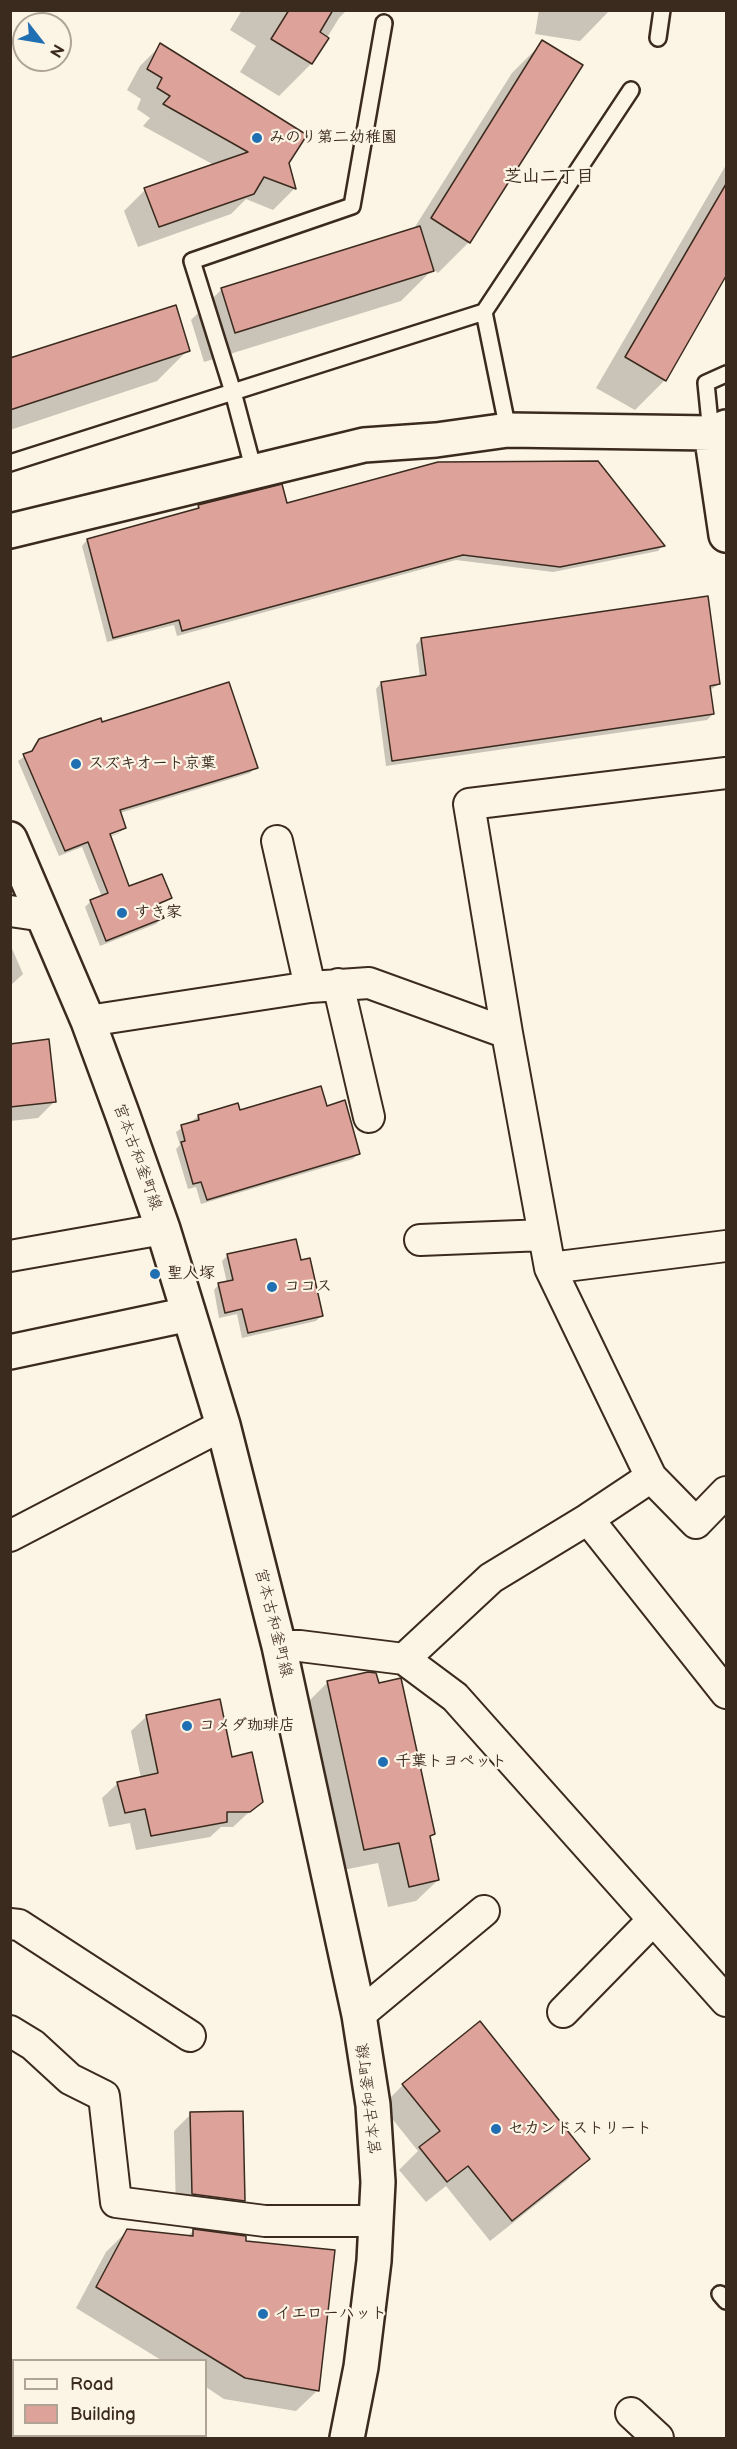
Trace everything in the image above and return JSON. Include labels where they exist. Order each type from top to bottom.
[{"type":"street","points":[[12,526],[364,445],[436,440],[508,430],[719,430],[726,536]]},
{"type":"street","points":[[726,772],[469,804],[507,1033],[550,1268],[651,1477],[696,1523],[726,1492]]},
{"type":"street","name":"宮本古和釜町線","points":[[10,839],[88,1021],[163,1229],[223,1425],[279,1646],[359,2015],[373,2105],[378,2182],[377,2221],[361,2367],[347,2439]]},
{"type":"street","points":[[277,841],[369,1117]]},
{"type":"street","points":[[10,912],[44,916]]},
{"type":"street","points":[[88,1021],[324,986],[369,983],[507,1033]]},
{"type":"street","points":[[10,1256],[163,1229]]},
{"type":"street","points":[[420,1240],[544,1234]]},
{"type":"street","points":[[550,1268],[726,1246]]},
{"type":"street","points":[[10,1352],[189,1314]]},
{"type":"street","points":[[10,1536],[223,1425]]},
{"type":"street","points":[[405,1659],[491,1578],[588,1519],[651,1477]]},
{"type":"street","points":[[588,1519],[726,1692]]},
{"type":"street","points":[[279,1646],[300,1646],[405,1659],[455,1697],[726,2001]]},
{"type":"street","points":[[359,2015],[484,1911]]},
{"type":"street","points":[[563,2012],[653,1920]]},
{"type":"street","points":[[10,1924],[19,1925],[190,2036]]},
{"type":"street","points":[[10,2031],[33,2045],[70,2079],[104,2096],[116,2202],[265,2221],[377,2221]]},
{"type":"street","points":[[631,2413],[658,2439]]},
{"type":"lane","points":[[658,38],[662,10]]},
{"type":"lane","points":[[254,471],[233,392],[192,261],[352,206],[384,22]]},
{"type":"lane","points":[[10,463],[484,312],[631,90]]},
{"type":"lane","points":[[484,312],[508,430]]},
{"type":"lane","points":[[719,430],[706,383],[726,374]]},
{"type":"building","points":[[289,10],[333,10],[320,32],[329,38],[312,64],[271,39]]},
{"type":"building","points":[[542,40],[583,65],[470,243],[431,218]]},
{"type":"building","points":[[160,43],[307,135],[289,163],[296,189],[264,177],[254,194],[159,227],[144,188],[248,152],[163,104],[170,96],[157,88],[162,78],[147,69]]},
{"type":"building","points":[[726,184],[726,276],[666,381],[625,357]]},
{"type":"building","points":[[420,226],[434,271],[235,333],[221,288]]},
{"type":"building","points":[[176,305],[190,351],[10,410],[10,358]]},
{"type":"building","points":[[598,461],[665,546],[560,567],[463,555],[182,631],[179,620],[113,638],[87,539],[199,508],[198,505],[282,484],[287,503],[438,462]]},
{"type":"building","points":[[708,596],[720,684],[710,686],[714,714],[392,761],[381,682],[426,675],[421,638]]},
{"type":"building","points":[[229,682],[258,768],[120,810],[126,828],[110,834],[129,886],[162,874],[172,898],[158,904],[164,918],[106,941],[90,900],[108,893],[88,842],[65,851],[23,754],[32,751],[39,739],[101,718],[102,722]]},
{"type":"building","points":[[49,1039],[56,1102],[10,1107],[10,1044]]},
{"type":"building","points":[[321,1086],[327,1106],[345,1100],[360,1154],[207,1200],[201,1182],[193,1184],[181,1142],[185,1141],[181,1125],[199,1120],[198,1115],[238,1103],[240,1110]]},
{"type":"building","points":[[296,1239],[301,1260],[310,1258],[323,1316],[248,1333],[242,1309],[225,1313],[218,1283],[233,1280],[227,1254]]},
{"type":"building","points":[[368,1672],[376,1673],[379,1683],[401,1678],[435,1834],[430,1836],[439,1880],[409,1887],[399,1843],[364,1850],[327,1681]]},
{"type":"building","points":[[220,1699],[232,1757],[252,1752],[263,1802],[250,1812],[227,1812],[227,1822],[151,1836],[145,1809],[125,1813],[117,1782],[158,1773],[146,1715]]},
{"type":"building","points":[[480,2021],[590,2159],[512,2221],[468,2166],[447,2182],[419,2147],[440,2131],[402,2084]]},
{"type":"building","points":[[243,2111],[245,2201],[192,2194],[190,2112]]},
{"type":"building","points":[[127,2229],[193,2236],[193,2229],[246,2236],[246,2241],[335,2250],[319,2391],[245,2378],[96,2287]]},
{"type":"place","name":"みのり第二幼稚園","points":[[257,138]]},
{"type":"place","name":"スズキオート京葉","points":[[76,764]]},
{"type":"place","name":"すき家","points":[[122,913]]},
{"type":"place","name":"聖人塚","points":[[155,1274]]},
{"type":"place","name":"ココス","points":[[272,1287]]},
{"type":"place","name":"コメダ珈琲店","points":[[187,1726]]},
{"type":"place","name":"千葉トヨペット","points":[[383,1762]]},
{"type":"place","name":"セカンドストリート","points":[[496,2129]]},
{"type":"place","name":"イエローハット","points":[[263,2314]]},
{"type":"district","name":"芝山二丁目","points":[[549,177]]}]
